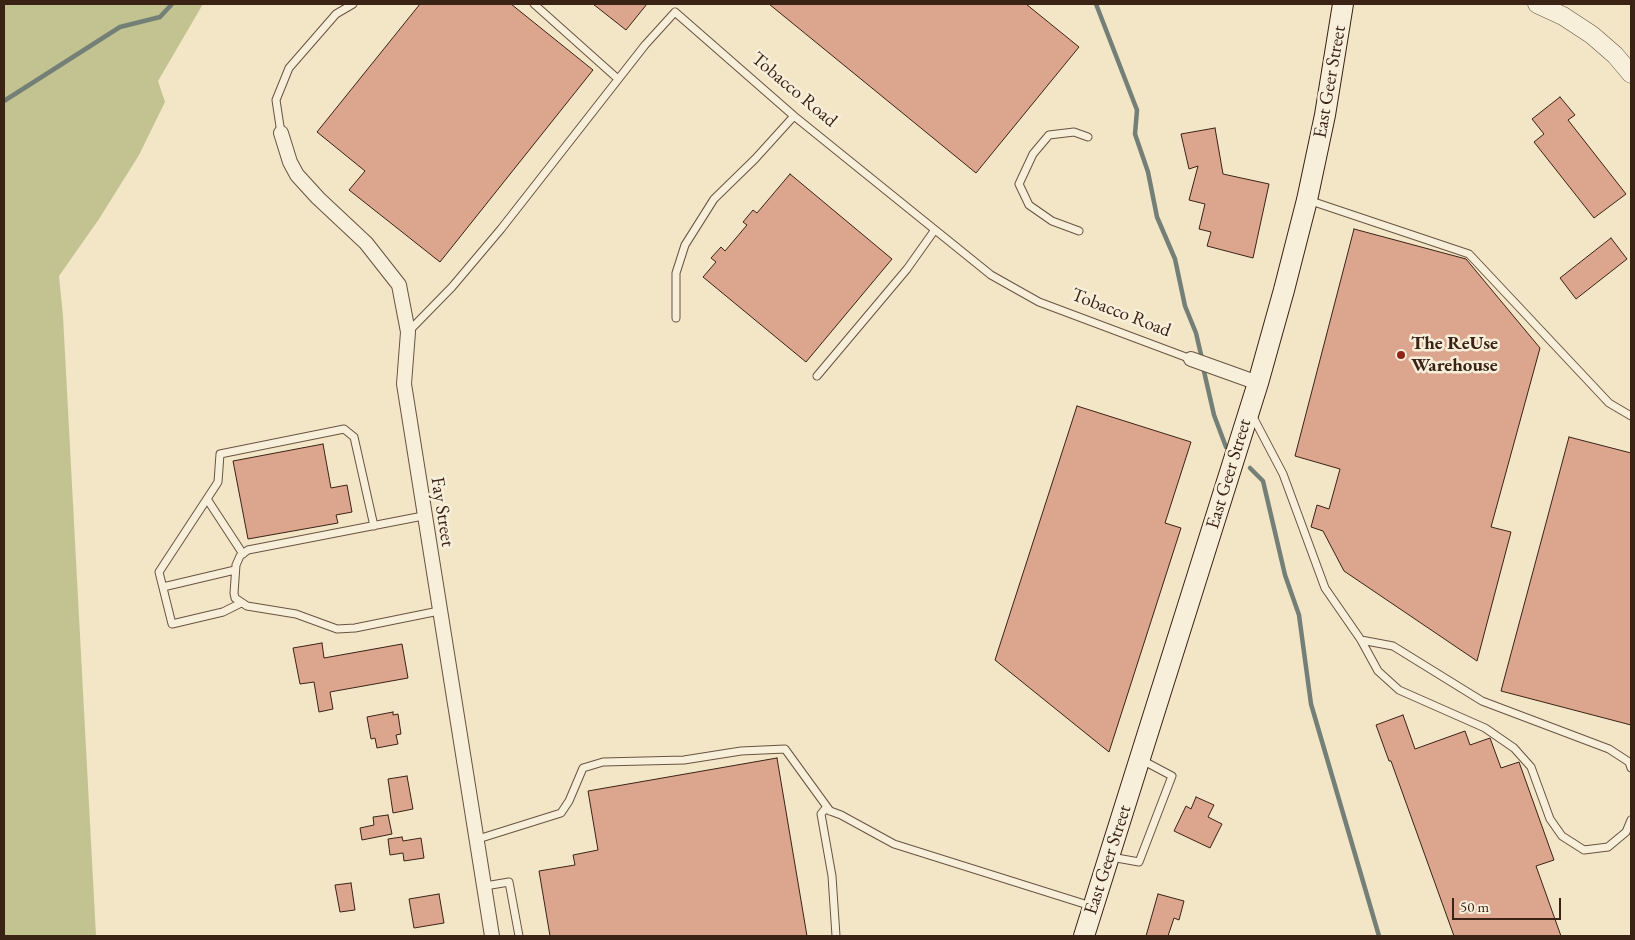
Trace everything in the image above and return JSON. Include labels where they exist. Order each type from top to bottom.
[{"type":"main road","name":"East Geer Street","points":[[1084,936],[1258,383],[1307,200],[1326,115],[1343,4]]},
{"type":"street","points":[[1537,4],[1562,16],[1592,35],[1615,55],[1631,74]]},
{"type":"street","name":"Fay Street","points":[[282,133],[290,162],[297,174],[318,198],[366,243],[399,285],[408,332],[404,384],[423,516],[478,839],[492,936]]},
{"type":"street","name":"Tobacco Road","points":[[1191,359],[1258,383]]},
{"type":"lane","points":[[282,133],[276,100],[289,68],[336,14],[353,4]]},
{"type":"lane","points":[[534,4],[618,79]]},
{"type":"lane","name":"Tobacco Road","points":[[408,332],[452,287],[501,229],[618,79],[675,12],[794,116],[934,231],[991,275],[1039,302],[1191,359]]},
{"type":"lane","points":[[676,318],[676,274],[685,245],[714,199],[755,159],[794,116]]},
{"type":"lane","points":[[1080,231],[1052,221],[1029,204],[1019,184],[1033,154],[1049,135],[1074,132],[1088,137]]},
{"type":"lane","points":[[1307,200],[1469,254],[1595,389],[1609,403],[1631,416]]},
{"type":"lane","points":[[817,376],[907,269],[934,231]]},
{"type":"lane","points":[[1250,410],[1283,474],[1325,588],[1361,640],[1378,671],[1399,690],[1485,728],[1514,748],[1531,767],[1550,819],[1562,836],[1584,850],[1608,848],[1626,832],[1631,820]]},
{"type":"lane","points":[[241,603],[223,612],[172,624],[159,572],[218,482],[220,454],[344,429],[354,436],[374,526]]},
{"type":"lane","points":[[207,499],[243,554]]},
{"type":"lane","points":[[423,516],[248,550],[236,564],[234,593],[241,603],[265,610],[296,614],[337,629],[355,628],[439,611]]},
{"type":"lane","points":[[163,587],[235,570]]},
{"type":"lane","points":[[1361,640],[1393,646],[1482,701],[1609,749],[1628,762],[1631,768]]},
{"type":"lane","points":[[478,839],[561,813],[569,801],[583,768],[603,762],[684,760],[740,750],[785,750],[830,811]]},
{"type":"lane","points":[[1109,857],[1139,862],[1172,776],[1140,759]]},
{"type":"lane","points":[[836,936],[832,876],[821,814],[824,809],[894,844],[1093,906]]},
{"type":"lane","points":[[485,886],[509,882],[519,936]]},
{"type":"green space","points":[[4,4],[203,4],[158,81],[165,102],[139,155],[99,219],[59,276],[63,316],[96,936],[4,936]]},
{"type":"building","points":[[420,4],[511,4],[593,70],[440,262],[349,190],[365,171],[317,132]]},
{"type":"building","points":[[593,4],[647,4],[626,30]]},
{"type":"building","points":[[769,4],[1026,4],[1079,47],[976,173]]},
{"type":"building","points":[[1560,97],[1575,115],[1568,120],[1626,194],[1594,218],[1534,142],[1544,134],[1532,119]]},
{"type":"building","points":[[1215,128],[1223,174],[1269,184],[1253,258],[1207,246],[1211,232],[1199,229],[1205,204],[1189,200],[1198,166],[1189,169],[1181,134]]},
{"type":"building","points":[[790,174],[892,259],[806,362],[703,277],[716,262],[711,258],[721,247],[725,251],[747,225],[743,222],[753,210],[757,213]]},
{"type":"building","points":[[1354,229],[1466,259],[1540,348],[1491,527],[1511,532],[1477,661],[1344,571],[1323,531],[1311,527],[1317,505],[1329,509],[1340,469],[1295,456]]},
{"type":"building","points":[[1611,238],[1627,259],[1576,299],[1560,278]]},
{"type":"building","points":[[1077,406],[1191,442],[1165,523],[1181,528],[1109,752],[995,660]]},
{"type":"building","points":[[1569,437],[1631,453],[1631,725],[1501,691]]},
{"type":"building","points":[[323,444],[331,488],[347,485],[352,512],[336,515],[338,523],[248,539],[233,461]]},
{"type":"building","points":[[322,643],[324,658],[402,644],[408,678],[330,692],[333,709],[319,712],[314,682],[300,684],[293,648]]},
{"type":"building","points":[[393,712],[393,715],[398,714],[401,734],[396,735],[398,744],[377,748],[375,738],[371,739],[367,717]]},
{"type":"building","points":[[1403,715],[1415,749],[1465,731],[1470,745],[1490,738],[1501,768],[1519,762],[1554,860],[1536,866],[1561,936],[1454,936],[1391,761],[1389,761],[1376,725]]},
{"type":"building","points":[[777,758],[807,936],[550,936],[539,871],[575,865],[573,855],[598,850],[588,791]]},
{"type":"building","points":[[407,776],[413,809],[393,813],[388,779]]},
{"type":"building","points":[[1196,797],[1214,805],[1208,817],[1222,824],[1210,848],[1174,831],[1186,806],[1191,809]]},
{"type":"building","points":[[388,815],[392,834],[362,840],[360,828],[374,825],[373,817]]},
{"type":"building","points":[[402,837],[403,841],[421,838],[424,858],[404,861],[403,853],[390,855],[388,839]]},
{"type":"building","points":[[351,883],[355,910],[340,912],[335,885]]},
{"type":"building","points":[[439,894],[444,923],[414,928],[409,899]]},
{"type":"building","points":[[1158,894],[1184,901],[1179,920],[1174,918],[1168,936],[1146,936]]},
{"type":"waterway","points":[[4,101],[120,27],[160,17],[172,4]]},
{"type":"waterway","points":[[1096,4],[1137,110],[1135,134],[1148,172],[1157,217],[1175,259],[1185,306],[1196,333],[1202,359]]},
{"type":"waterway","points":[[1203,367],[1214,415],[1226,447]]},
{"type":"waterway","points":[[1250,468],[1263,481],[1285,575],[1299,615],[1311,704],[1379,936]]},
{"type":"place","name":"The ReUse Warehouse","points":[[1401,355]]}]
